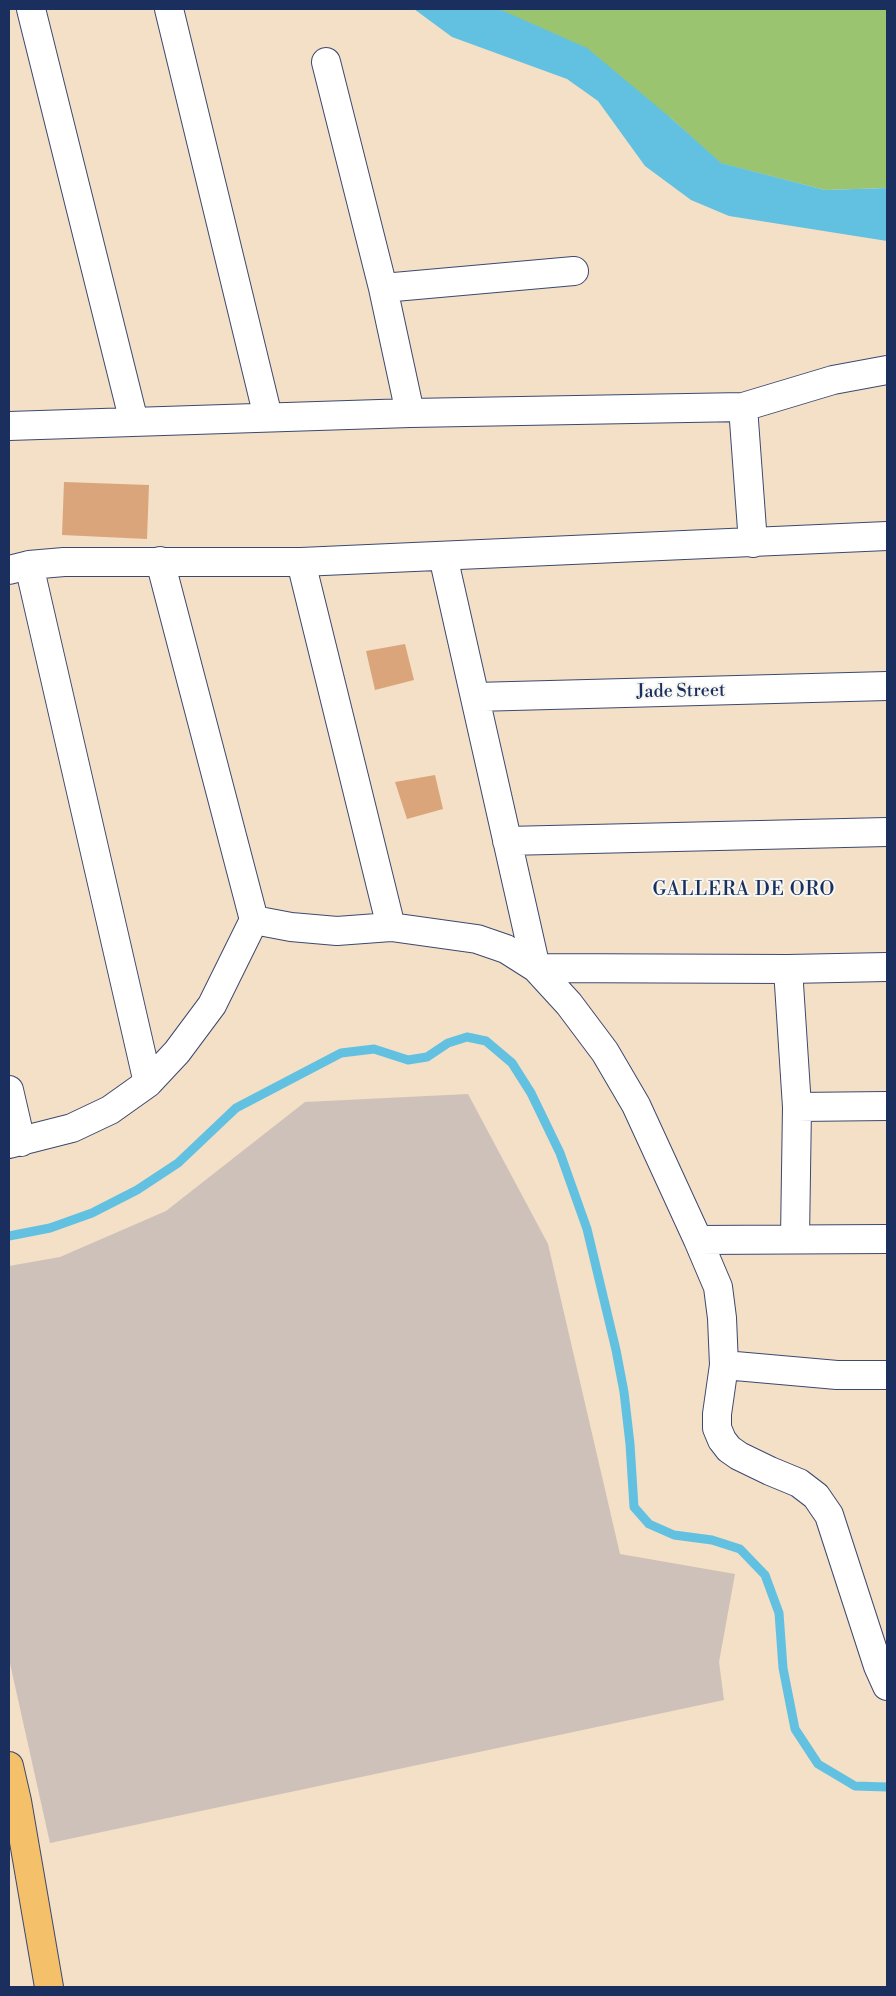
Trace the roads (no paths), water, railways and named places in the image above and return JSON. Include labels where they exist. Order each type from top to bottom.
[{"type":"main road","points":[[9,1766],[49,1987]]},
{"type":"street","points":[[30,9],[134,422]]},
{"type":"street","points":[[169,9],[268,417]]},
{"type":"street","points":[[326,62],[383,288],[410,413]]},
{"type":"street","points":[[383,288],[574,271]]},
{"type":"street","points":[[9,426],[410,413],[743,407],[833,380],[887,370]]},
{"type":"street","points":[[743,407],[753,543]]},
{"type":"street","points":[[148,1083],[14,566],[64,562],[301,562],[887,536]]},
{"type":"street","points":[[443,556],[536,968]]},
{"type":"street","points":[[9,1090],[15,1143],[72,1128],[110,1110],[148,1083],[177,1052],[212,1005],[254,920],[160,561]]},
{"type":"street","points":[[301,562],[391,927]]},
{"type":"street","name":"Jade Street","points":[[475,697],[887,686]]},
{"type":"street","points":[[507,841],[887,832]]},
{"type":"street","points":[[254,920],[337,932],[391,927],[477,940],[506,949],[536,968],[569,1004],[605,1052],[636,1105],[718,1287],[722,1318],[724,1365],[716,1414],[717,1428],[722,1440],[729,1449],[739,1456],[770,1472],[798,1483],[816,1496],[829,1516],[878,1666],[887,1686]]},
{"type":"street","points":[[536,968],[788,969],[887,967]]},
{"type":"street","points":[[788,969],[797,1107],[795,1238]]},
{"type":"street","points":[[797,1107],[887,1106]]},
{"type":"street","points":[[698,1240],[887,1239]]},
{"type":"street","points":[[724,1365],[837,1375],[887,1375]]},
{"type":"water","points":[[414,9],[499,9],[587,48],[721,163],[825,190],[887,188],[887,241],[729,216],[691,200],[645,166],[598,101],[567,79],[452,37]]},
{"type":"waterway","points":[[9,1236],[50,1228],[92,1213],[137,1190],[178,1163],[236,1108],[341,1053],[374,1049],[408,1060],[427,1057],[448,1043],[467,1037],[486,1041],[512,1063],[531,1093],[560,1153],[587,1229],[624,1392],[634,1507],[649,1524],[674,1535],[712,1540],[740,1549],[765,1575],[779,1613],[783,1668],[795,1729],[818,1764],[855,1786],[887,1787]]},
{"type":"district","name":"GALLERA DE ORO","points":[[744,890]]}]
